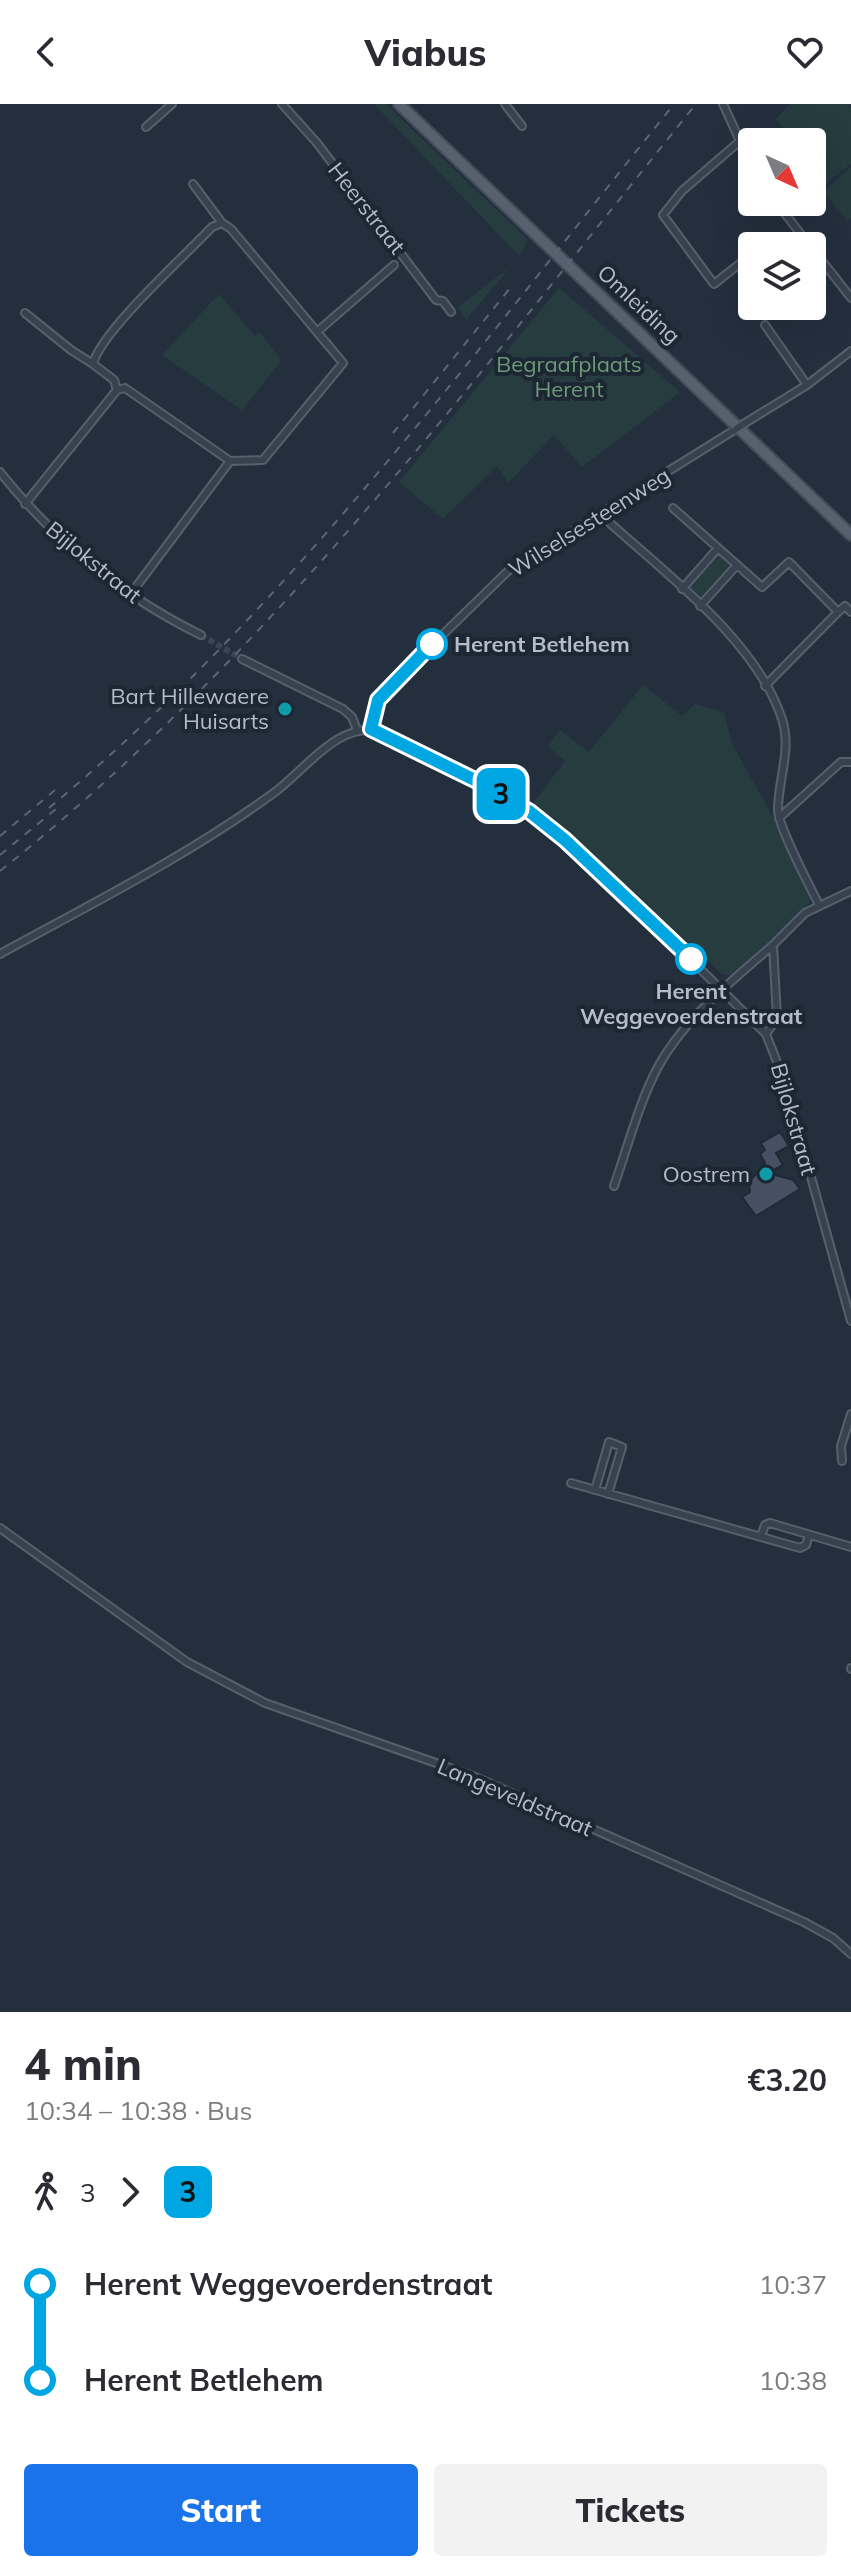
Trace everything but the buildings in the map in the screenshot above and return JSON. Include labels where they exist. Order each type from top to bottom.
[{"type":"main road","name":"Omleiding","points":[[399,104],[851,535]]},
{"type":"main road","name":"Omleiding","points":[[408,104],[851,527]]},
{"type":"street","points":[[146,127],[172,104]]},
{"type":"street","name":"Heerstraat","points":[[282,104],[317,143],[436,300],[443,301],[451,312]]},
{"type":"street","points":[[505,104],[522,126]]},
{"type":"street","points":[[723,104],[738,137]]},
{"type":"street","points":[[738,143],[682,191],[663,215],[714,284],[738,265]]},
{"type":"street","points":[[25,504],[117,390],[125,388],[230,461],[263,460],[343,363],[222,223],[193,184]]},
{"type":"street","points":[[787,216],[799,232]]},
{"type":"street","points":[[93,364],[95,355],[122,321],[212,227],[222,223]]},
{"type":"street","points":[[318,331],[394,265]]},
{"type":"street","points":[[826,266],[851,298]]},
{"type":"street","points":[[25,313],[114,380],[117,390]]},
{"type":"street","points":[[765,325],[807,385]]},
{"type":"street","name":"Wilselsesteenweg","points":[[371,729],[375,708],[383,693],[489,587],[524,559],[601,515],[807,385],[851,351]]},
{"type":"street","points":[[130,595],[230,461]]},
{"type":"street","name":"Bijlokstraat","points":[[0,472],[25,504],[130,595],[201,635]]},
{"type":"street","points":[[673,508],[762,587],[789,562],[838,612]]},
{"type":"street","points":[[601,515],[737,640],[765,686],[781,717],[786,738],[779,818],[819,905]]},
{"type":"street","points":[[682,589],[718,548]]},
{"type":"street","points":[[700,606],[737,565]]},
{"type":"street","points":[[765,686],[838,612],[845,606],[851,612]]},
{"type":"street","points":[[242,659],[343,709],[352,717],[357,730]]},
{"type":"street","points":[[0,954],[228,827],[281,788],[339,738],[357,730],[371,729]]},
{"type":"street","name":"Bijlokstraat","points":[[371,729],[474,779],[530,812],[565,840],[766,1034],[784,1080],[851,1321]]},
{"type":"street","points":[[779,818],[841,762],[851,762]]},
{"type":"street","points":[[614,1186],[650,1084],[661,1063],[721,989],[805,913],[851,891]]},
{"type":"street","points":[[766,1034],[777,1018],[773,945]]},
{"type":"street","points":[[842,1461],[841,1446],[851,1414]]},
{"type":"street","points":[[595,1490],[609,1442],[622,1447],[608,1494]]},
{"type":"street","points":[[571,1483],[800,1548],[806,1545],[809,1535]]},
{"type":"street","points":[[761,1536],[765,1525],[770,1523],[851,1547]]},
{"type":"street","name":"Langeveldstraat","points":[[0,1528],[174,1653],[265,1703],[473,1776],[804,1922],[833,1938],[851,1954]]},
{"type":"green space","points":[[374,104],[386,104],[528,240],[519,256]]},
{"type":"green space","points":[[790,104],[849,104],[851,164],[826,184],[826,128],[783,128],[776,119]]},
{"type":"green space","points":[[851,167],[851,218],[848,221],[826,195],[826,189]]},
{"type":"green space","points":[[510,267],[466,320],[458,307]]},
{"type":"green space","name":"Begraafplaats Herent","points":[[559,288],[680,392],[582,467],[554,435],[508,483],[497,466],[443,519],[399,482]]},
{"type":"green space","points":[[219,294],[255,336],[259,332],[282,360],[242,410],[162,355]]},
{"type":"green space","points":[[720,552],[733,565],[703,599],[689,586]]},
{"type":"green space","points":[[643,685],[682,716],[695,704],[724,712],[732,744],[776,822],[811,897],[809,904],[732,976],[722,974],[551,816],[532,805],[565,761],[548,746],[560,730],[589,752]]},
{"type":"tunnel","points":[[201,635],[242,659]]},
{"type":"railway","points":[[49,808],[137,730],[221,647],[301,561],[454,381],[674,104]]},
{"type":"railway","points":[[0,871],[99,787],[193,698],[283,604],[452,408],[696,104]]},
{"type":"railway","points":[[393,433],[511,287]]},
{"type":"railway","points":[[0,836],[55,790]]},
{"type":"railway","points":[[0,855],[62,804]]},
{"type":"bus line","name":"3","points":[[432,644],[383,693],[375,708],[371,729],[386,733],[512,799],[565,840],[691,959]]},
{"type":"place","name":"Herent Betlehem","points":[[432,644]]},
{"type":"place","name":"Bart Hillewaere Huisarts","points":[[285,709]]},
{"type":"place","name":"Herent Weggevoerdenstraat","points":[[691,959]]},
{"type":"place","name":"Oostrem","points":[[766,1174]]}]
